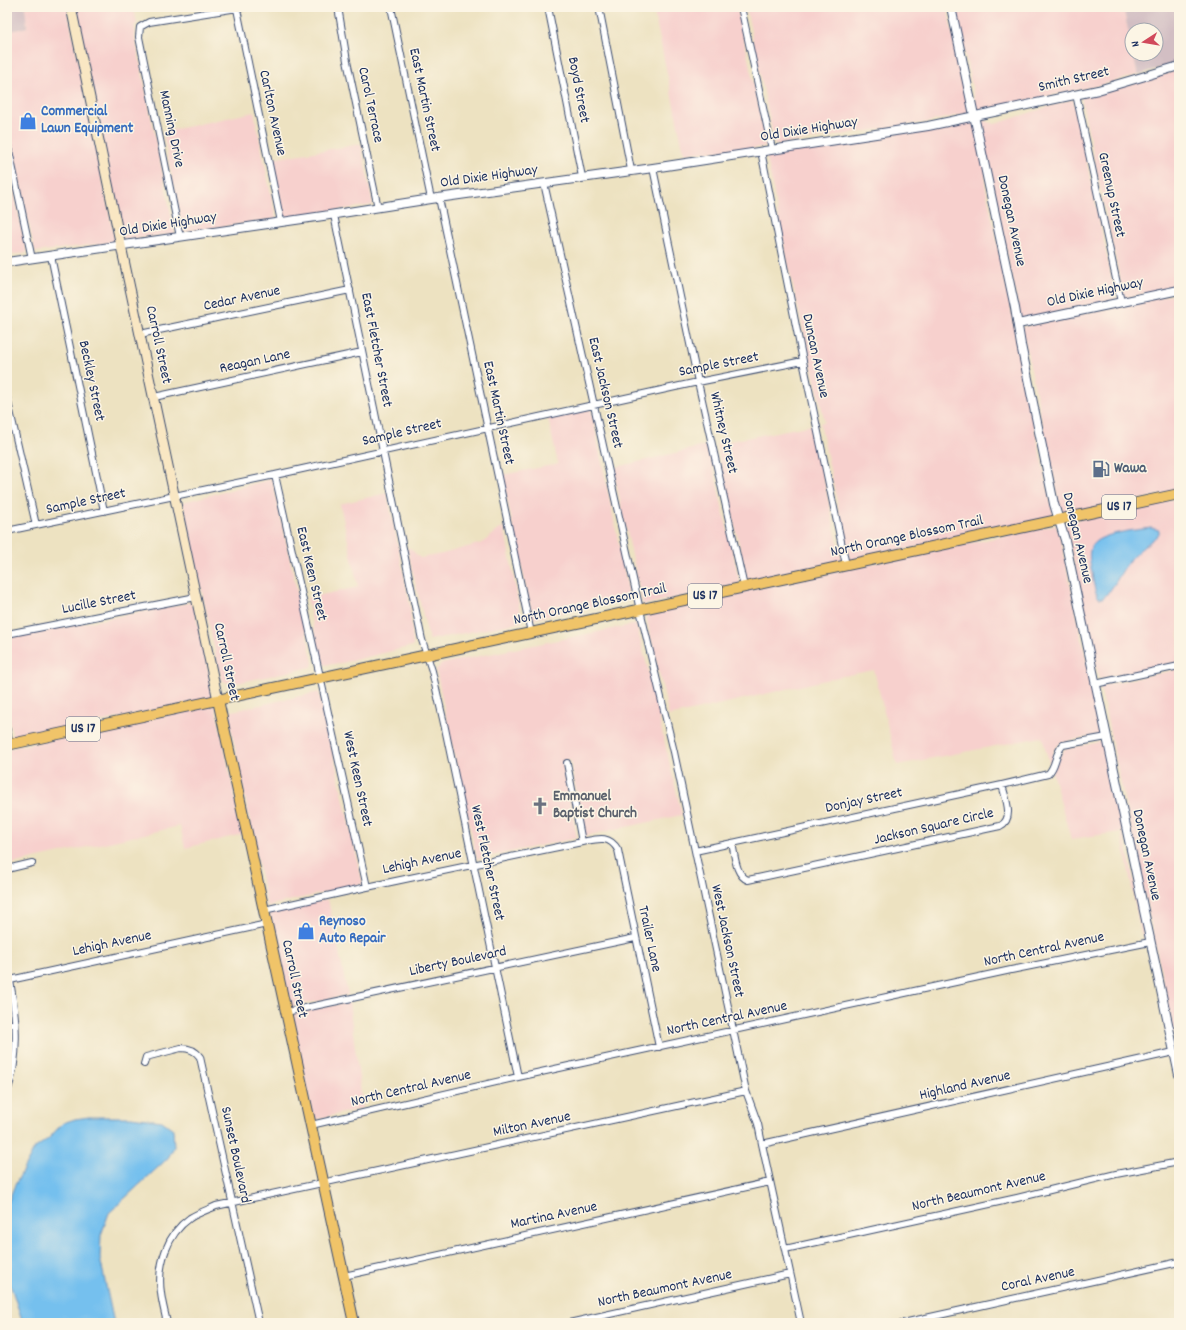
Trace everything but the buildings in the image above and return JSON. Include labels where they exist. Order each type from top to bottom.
[{"type":"main road","name":"Carroll Street","points":[[71,7],[120,246],[354,1323]]},
{"type":"main road","name":"North Orange Blossom Trail","points":[[8,745],[1179,494]]},
{"type":"street","points":[[237,9],[244,7]]},
{"type":"street","name":"Carol Terrace","points":[[338,7],[347,60],[378,208]]},
{"type":"street","name":"East Martin Street","points":[[391,7],[488,427],[531,633]]},
{"type":"street","name":"Boyd Street","points":[[548,7],[582,177]]},
{"type":"street","points":[[598,7],[631,170]]},
{"type":"street","points":[[741,7],[772,149]]},
{"type":"street","name":"Donegan Avenue","points":[[951,7],[1018,324],[1054,504],[1065,540],[1150,942],[1177,1052],[1179,1075]]},
{"type":"street","name":"Manning Drive","points":[[180,236],[139,37],[140,27],[149,22],[237,9]]},
{"type":"street","name":"Carlton Avenue","points":[[237,9],[281,222]]},
{"type":"street","name":"Smith Street","points":[[974,116],[1138,79],[1179,66]]},
{"type":"street","name":"Greenup Street","points":[[1076,94],[1121,302]]},
{"type":"street","name":"Old Dixie Highway","points":[[7,262],[334,215],[435,198],[652,168],[928,126],[974,116]]},
{"type":"street","points":[[7,141],[32,259]]},
{"type":"street","name":"Duncan Avenue","points":[[761,151],[846,565]]},
{"type":"street","name":"Whitney Street","points":[[652,168],[744,587]]},
{"type":"street","name":"East Jackson Street","points":[[544,183],[640,610]]},
{"type":"street","name":"East Fletcher Street","points":[[334,215],[422,640],[427,655]]},
{"type":"street","name":"Beckley Street","points":[[52,256],[104,511]]},
{"type":"street","name":"Cedar Avenue","points":[[140,334],[350,290]]},
{"type":"street","name":"Old Dixie Highway","points":[[1018,324],[1179,290]]},
{"type":"street","name":"Reagan Lane","points":[[154,397],[362,352]]},
{"type":"street","name":"Sample Street","points":[[7,531],[276,475],[488,427],[803,361]]},
{"type":"street","points":[[7,398],[36,525]]},
{"type":"street","name":"East Keen Street","points":[[276,475],[321,678]]},
{"type":"street","name":"Lucille Street","points":[[7,634],[196,597]]},
{"type":"street","name":"West Jackson Street","points":[[640,610],[674,752],[746,1091],[758,1124],[801,1323]]},
{"type":"street","name":"West Fletcher Street","points":[[427,655],[432,671],[474,864],[518,1077]]},
{"type":"street","points":[[1095,684],[1179,666]]},
{"type":"street","name":"West Keen Street","points":[[321,678],[367,886]]},
{"type":"street","points":[[7,730],[8,745]]},
{"type":"street","name":"Jackson Square Circle","points":[[732,843],[739,872],[744,878],[753,880],[1000,826],[1005,824],[1008,817],[1002,785],[1048,774],[1052,770],[1056,754],[1063,745],[1107,737]]},
{"type":"street","points":[[567,764],[582,842]]},
{"type":"street","name":"Donjay Street","points":[[695,851],[1002,785]]},
{"type":"street","name":"Lehigh Avenue","points":[[264,910],[367,886],[582,842],[602,838],[609,840]]},
{"type":"street","name":"Trailer Lane","points":[[609,840],[615,844],[618,850],[635,938],[659,1047]]},
{"type":"street","points":[[7,869],[32,863]]},
{"type":"street","name":"Lehigh Avenue","points":[[10,980],[267,924]]},
{"type":"street","name":"Liberty Boulevard","points":[[286,1012],[635,938]]},
{"type":"street","name":"North Central Avenue","points":[[310,1125],[518,1077],[1011,970],[1150,942]]},
{"type":"street","points":[[7,964],[15,1024],[14,1060],[7,1092]]},
{"type":"street","points":[[7,1024],[15,1024]]},
{"type":"street","name":"Sunset Boulevard","points":[[144,1064],[146,1057],[181,1048],[186,1048],[197,1052],[200,1057],[258,1323]]},
{"type":"street","name":"Highland Avenue","points":[[762,1144],[1177,1052]]},
{"type":"street","name":"Milton Avenue","points":[[168,1323],[161,1292],[160,1279],[162,1263],[166,1250],[171,1239],[179,1228],[190,1218],[216,1206],[324,1184],[746,1091]]},
{"type":"street","name":"North Beaumont Avenue","points":[[785,1249],[1009,1200],[1117,1174],[1179,1162]]},
{"type":"street","name":"Martina Avenue","points":[[344,1276],[770,1182]]},
{"type":"street","name":"Coral Avenue","points":[[903,1323],[1179,1262]]},
{"type":"street","name":"North Beaumont Avenue","points":[[569,1323],[790,1274]]},
{"type":"shaded area","points":[[7,7],[25,7],[27,27],[7,32]]},
{"type":"shaded area","points":[[25,7],[67,7],[115,242],[35,252],[7,122],[7,32],[27,27]]},
{"type":"shaded area","points":[[75,7],[133,7],[137,23],[134,26],[135,38],[175,234],[123,240]]},
{"type":"shaded area","points":[[653,7],[737,7],[767,146],[744,150],[684,153]]},
{"type":"shaded area","points":[[746,7],[947,7],[969,113],[928,122],[775,145]]},
{"type":"shaded area","points":[[955,7],[1123,7],[1126,22],[1124,22],[1124,62],[1135,62],[1138,75],[1097,86],[977,111]]},
{"type":"shaded area","points":[[1123,7],[1179,7],[1179,62],[1138,75],[1135,62],[1164,62],[1164,22],[1126,22]]},
{"type":"shaded area","points":[[1179,70],[1179,286],[1124,298],[1081,97]]},
{"type":"shaded area","points":[[1073,99],[1116,299],[1021,320],[987,158],[985,184],[1011,309],[1017,346],[1054,518],[850,561],[820,423],[825,422],[789,269],[766,154],[971,120],[981,131],[979,119],[995,124]]},
{"type":"shaded area","points":[[254,112],[276,219],[183,232],[163,132]]},
{"type":"shaded area","points":[[361,144],[373,205],[284,218],[272,159]]},
{"type":"shaded area","points":[[7,160],[27,253],[7,255]]},
{"type":"shaded area","points":[[1179,293],[1179,491],[1062,516],[1022,327]]},
{"type":"shaded area","points":[[591,409],[630,599],[533,619],[502,475],[558,464],[548,418]]},
{"type":"shaded area","points":[[812,425],[842,563],[748,583],[716,444]]},
{"type":"shaded area","points":[[708,445],[740,584],[643,605],[613,468]]},
{"type":"shaded area","points":[[272,479],[313,663],[312,667],[232,684],[223,681],[219,670],[183,502]]},
{"type":"shaded area","points":[[387,493],[410,605],[413,646],[342,663],[325,665],[321,661],[307,598],[358,587],[340,504]]},
{"type":"shaded area","points":[[1179,498],[1179,662],[1099,679],[1069,539],[1064,523]]},
{"type":"shaded area","points":[[1056,525],[1061,541],[1102,734],[1062,742],[1056,747],[1052,754],[1059,757],[1065,749],[1104,741],[1146,939],[1144,939],[1143,934],[1141,934],[1121,832],[1071,839],[1042,737],[897,765],[874,670],[669,716],[645,612]]},
{"type":"shaded area","points":[[504,526],[522,622],[429,640],[407,548],[410,548],[420,558],[442,554],[482,543]]},
{"type":"shaded area","points":[[193,602],[214,698],[13,740],[7,708],[7,638]]},
{"type":"shaded area","points":[[636,624],[661,718],[659,719],[682,815],[585,836],[570,759],[562,761],[577,838],[477,859],[436,670],[441,664]]},
{"type":"shaded area","points":[[1179,669],[1179,1046],[1177,1046],[1100,686]]},
{"type":"shaded area","points":[[319,692],[363,884],[267,906],[228,712]]},
{"type":"shaded area","points":[[215,705],[243,834],[185,848],[180,826],[7,865],[7,749]]},
{"type":"shaded area","points":[[328,899],[348,995],[289,1007],[269,913]]},
{"type":"shaded area","points":[[349,1002],[363,1108],[314,1120],[291,1014]]},
{"type":"water","points":[[1151,528],[1159,530],[1158,535],[1133,557],[1107,594],[1103,598],[1099,598],[1095,589],[1090,563],[1091,547],[1101,538],[1109,535]]},
{"type":"water","points":[[89,1117],[131,1117],[162,1121],[173,1129],[174,1147],[168,1158],[109,1213],[101,1235],[100,1258],[114,1323],[23,1323],[7,1275],[7,1205],[14,1187],[34,1149],[49,1138],[63,1123]]},
{"type":"place","name":"Commercial Lawn Equipment","points":[[28,121]]},
{"type":"place","name":"Wawa","points":[[1101,469]]},
{"type":"place","name":"Emmanuel Baptist Church","points":[[540,806]]},
{"type":"place","name":"Reynoso Auto Repair","points":[[306,931]]}]
